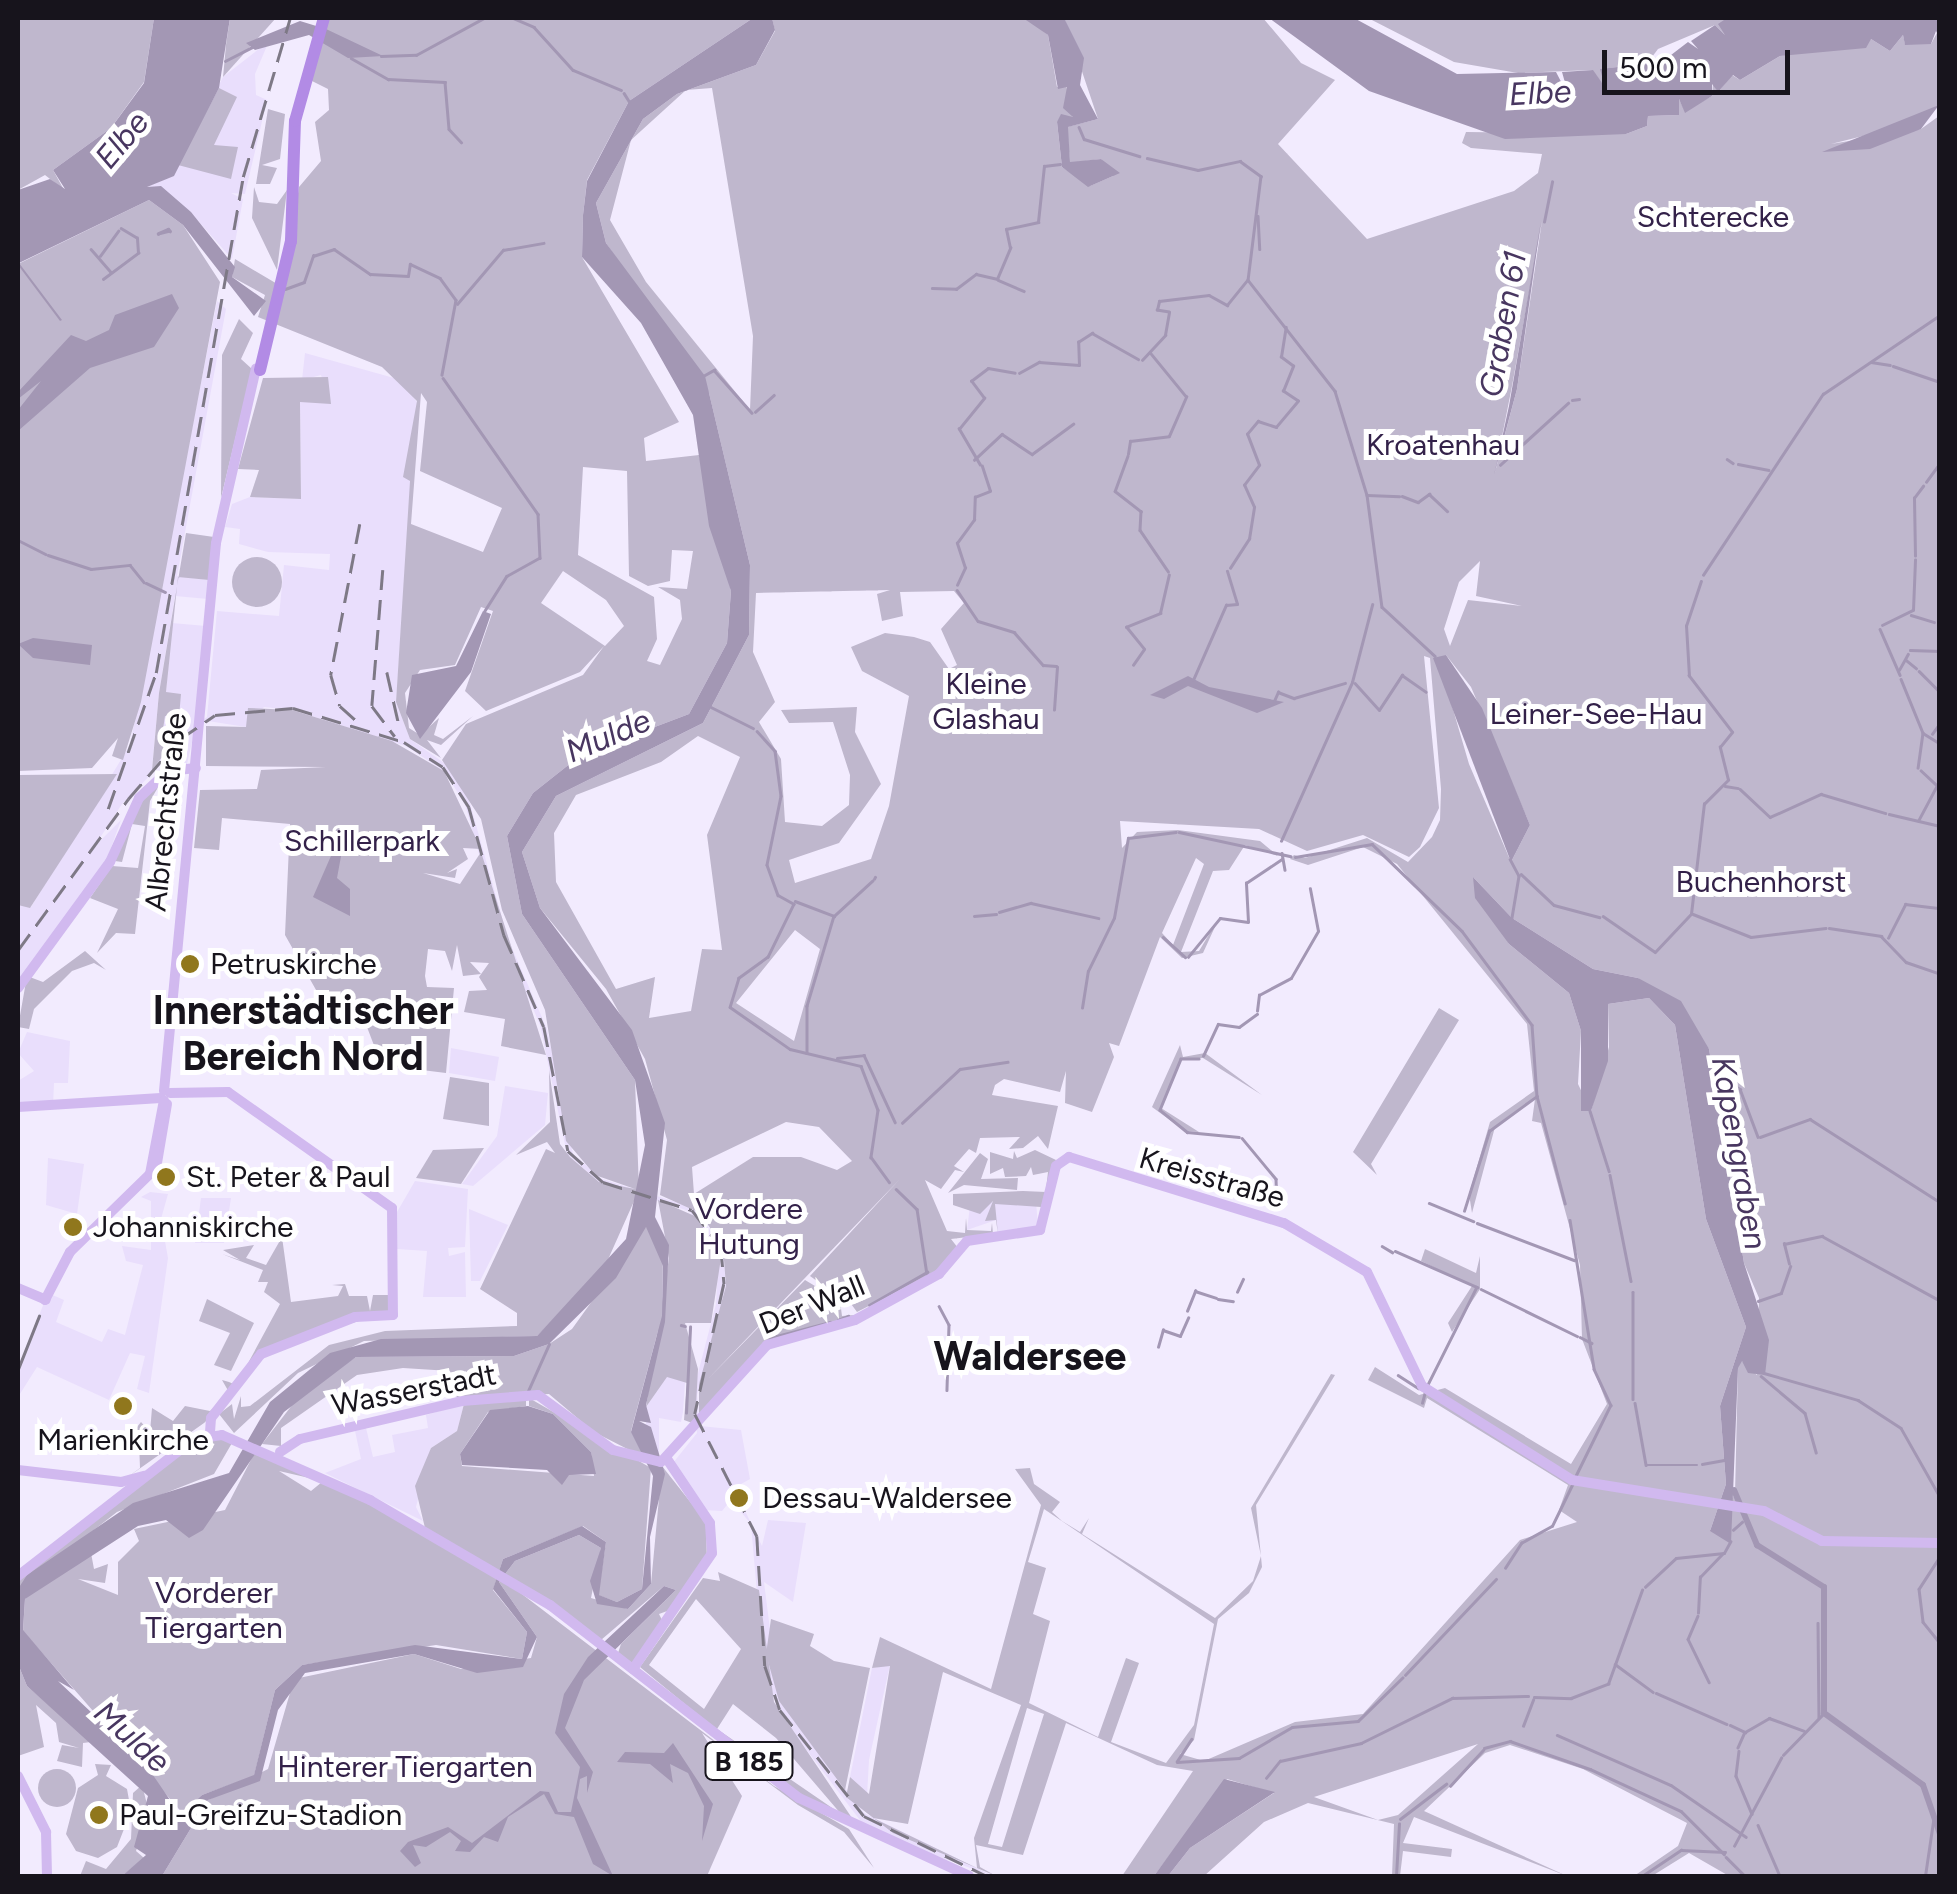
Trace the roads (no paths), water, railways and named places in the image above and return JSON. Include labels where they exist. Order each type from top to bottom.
[{"type":"highway","points":[[258,369],[278,287],[292,127],[321,19]]},
{"type":"main road","name":"Albrechtstraße","points":[[18,1288],[46,1299],[70,1252],[149,1179],[159,1153],[218,545],[258,369]]},
{"type":"main road","points":[[18,988],[108,866],[139,798],[168,771],[196,768]]},
{"type":"main road","points":[[18,1108],[227,1092],[392,1208],[393,1315],[355,1317],[264,1352],[220,1431],[128,1487],[18,1573]]},
{"type":"main road","name":"Kreisstraße","points":[[1039,1231],[1056,1166],[1068,1157],[1284,1223],[1372,1277],[1410,1370],[1435,1396],[1572,1480],[1768,1512],[1817,1540],[1940,1543]]},
{"type":"main road","name":"Der Wall","points":[[665,1460],[767,1345],[855,1320],[955,1257],[969,1240],[1039,1231]]},
{"type":"main road","name":"Wasserstadt","points":[[282,1456],[469,1400],[540,1395],[613,1450],[649,1464],[665,1460]]},
{"type":"main road","name":"B 185","points":[[220,1431],[282,1456],[516,1585],[635,1667],[807,1804],[968,1876]]},
{"type":"main road","points":[[635,1667],[706,1570],[712,1527],[665,1460]]},
{"type":"main road","points":[[18,1472],[128,1487]]},
{"type":"main road","points":[[18,1776],[46,1832],[45,1876]]},
{"type":"main road","points":[[18,1784],[43,1836],[45,1876]]},
{"type":"water","name":"Elbe","points":[[154,18],[230,18],[219,88],[174,176],[147,187],[161,186],[191,212],[235,267],[232,277],[266,301],[254,316],[183,225],[149,200],[19,263],[60,321],[18,265],[18,190],[50,179],[65,189],[53,170],[111,128],[144,83]]},
{"type":"water","points":[[753,18],[772,18],[775,30],[756,65],[677,94],[643,119],[596,203],[606,243],[705,376],[750,565],[749,635],[703,723],[556,796],[522,852],[540,908],[632,1030],[665,1123],[655,1217],[669,1245],[665,1322],[646,1405],[651,1423],[639,1421],[651,1427],[665,1474],[650,1537],[651,1584],[628,1609],[597,1604],[590,1581],[601,1548],[579,1535],[515,1561],[499,1582],[537,1637],[523,1667],[477,1673],[414,1654],[305,1673],[278,1710],[260,1781],[208,1800],[162,1876],[122,1876],[146,1855],[134,1847],[148,1796],[27,1686],[18,1664],[18,1589],[27,1575],[133,1503],[229,1473],[270,1402],[330,1353],[381,1339],[537,1336],[626,1239],[645,1145],[635,1080],[522,914],[507,836],[533,793],[581,755],[689,714],[727,643],[731,591],[709,526],[693,415],[641,323],[582,257],[587,181],[629,101]],"holes":[[[646,1227],[663,1266],[662,1316],[631,1432],[653,1476],[642,1589],[617,1602],[599,1595],[606,1542],[582,1526],[503,1559],[493,1589],[527,1632],[522,1659],[415,1645],[302,1665],[275,1690],[254,1775],[202,1795],[181,1816],[144,1762],[58,1681],[74,1690],[23,1630],[25,1599],[138,1526],[166,1520],[189,1538],[203,1530],[284,1412],[356,1357],[514,1356],[549,1344],[616,1278]]]},
{"type":"water","points":[[1023,18],[1064,18],[1084,58],[1080,85],[1098,119],[1068,127],[1070,162],[1101,159],[1120,173],[1088,187],[1062,167],[1057,122],[1061,114],[1073,117],[1063,108],[1067,87],[1058,89],[1048,35]]},
{"type":"water","name":"Elbe","points":[[1269,18],[1354,18],[1457,74],[1556,72],[1569,97],[1562,72],[1593,70],[1605,87],[1600,69],[1635,65],[1640,73],[1639,64],[1658,65],[1688,42],[1698,49],[1691,41],[1715,25],[1725,35],[1718,24],[1727,18],[1939,18],[1940,39],[1936,31],[1931,44],[1905,45],[1903,35],[1890,51],[1871,39],[1866,48],[1780,56],[1740,80],[1733,75],[1718,92],[1712,84],[1712,96],[1685,113],[1679,99],[1679,115],[1648,116],[1647,126],[1626,134],[1505,139],[1369,91]]},
{"type":"water","points":[[300,21],[383,56],[348,58],[309,35],[255,50],[246,43]]},
{"type":"water","points":[[1939,105],[1921,129],[1870,149],[1822,152]]},
{"type":"water","points":[[1541,221],[1517,389],[1494,475],[1509,406]]},
{"type":"water","points":[[172,294],[179,308],[154,347],[90,368],[18,431],[18,410],[41,381],[18,399],[18,392],[71,335],[86,341],[109,330],[115,315]]},
{"type":"water","points":[[483,611],[491,614],[471,672],[420,739],[406,713],[412,675],[456,666]]},
{"type":"water","points":[[33,638],[92,645],[90,665],[33,658],[18,644]]},
{"type":"water","points":[[1446,655],[1482,708],[1530,825],[1511,862],[1433,658]]},
{"type":"water","points":[[1188,676],[1209,687],[1284,702],[1257,713],[1188,686],[1164,699],[1150,695]]},
{"type":"water","points":[[334,849],[342,851],[337,878],[350,889],[350,916],[313,897]]},
{"type":"water","points":[[1473,877],[1512,918],[1593,969],[1638,978],[1681,1001],[1709,1049],[1744,1263],[1769,1340],[1765,1375],[1748,1373],[1742,1361],[1738,1368],[1731,1544],[1710,1531],[1726,1484],[1720,1406],[1746,1327],[1706,1219],[1675,1025],[1649,998],[1608,1004],[1608,1061],[1591,1111],[1581,1111],[1581,1031],[1569,993],[1509,944],[1475,898]]},
{"type":"water","points":[[528,1406],[553,1414],[591,1452],[596,1474],[569,1475],[562,1485],[547,1470],[462,1465],[460,1454],[490,1410]]},
{"type":"water","points":[[664,1586],[676,1590],[584,1680],[565,1728],[593,1772],[587,1793],[587,1776],[580,1779],[577,1798],[613,1876],[593,1864],[574,1817],[555,1814],[544,1794],[508,1817],[498,1842],[484,1837],[470,1852],[455,1851],[461,1841],[450,1832],[426,1847],[413,1845],[421,1863],[415,1867],[400,1851],[408,1842],[448,1827],[472,1843],[540,1791],[549,1792],[558,1812],[571,1812],[580,1767],[555,1733],[564,1694],[588,1657]]},
{"type":"water","points":[[673,1743],[713,1804],[702,1841],[704,1806],[688,1773],[670,1764],[673,1783],[650,1764],[617,1762],[625,1752],[664,1753]]},
{"type":"water","points":[[1224,1779],[1275,1792],[1190,1848],[1168,1876],[1154,1876]]},
{"type":"waterway","points":[[381,56],[416,55],[484,18]]},
{"type":"waterway","points":[[513,18],[534,27],[573,70],[621,90]]},
{"type":"waterway","points":[[225,61],[253,47]]},
{"type":"waterway","points":[[351,58],[388,79],[445,82],[449,129],[461,142]]},
{"type":"waterway","points":[[624,93],[629,101]]},
{"type":"waterway","name":"Kapengraben","points":[[1079,127],[1084,139],[1139,156]]},
{"type":"waterway","name":"Kapengraben","points":[[1147,158],[1198,170],[1240,161],[1261,176],[1248,280],[1335,391],[1367,495],[1382,607],[1435,656]]},
{"type":"waterway","points":[[932,288],[956,289],[976,274],[997,279],[1010,248],[1006,229],[1038,222],[1044,166],[1060,164]]},
{"type":"waterway","name":"Graben 61","points":[[1544,222],[1552,182]]},
{"type":"waterway","points":[[1258,216],[1260,249]]},
{"type":"waterway","points":[[121,228],[136,237]]},
{"type":"waterway","points":[[168,229],[170,231],[158,234],[159,233],[168,229]]},
{"type":"waterway","points":[[100,256],[118,231]]},
{"type":"waterway","points":[[103,279],[138,253],[137,238]]},
{"type":"waterway","points":[[457,304],[503,250],[543,243]]},
{"type":"waterway","points":[[91,249],[111,272]]},
{"type":"waterway","points":[[285,289],[304,282],[313,256],[334,249],[370,274],[408,276],[410,264],[440,278],[456,300],[442,375]]},
{"type":"waterway","points":[[998,280],[1024,291]]},
{"type":"waterway","points":[[1142,360],[1165,335],[1169,312],[1157,310],[1159,301],[1209,295],[1227,305],[1247,280]]},
{"type":"waterway","points":[[1703,575],[1823,394],[1940,315]]},
{"type":"waterway","points":[[1230,568],[1249,539],[1254,507],[1244,485],[1259,465],[1247,434],[1258,421],[1276,427],[1298,401],[1283,391],[1293,366],[1281,357],[1286,327]]},
{"type":"waterway","points":[[1019,373],[1039,362],[1079,365],[1078,342],[1092,333],[1138,359]]},
{"type":"waterway","points":[[1128,454],[1130,441],[1169,436],[1186,397],[1150,353]]},
{"type":"waterway","points":[[1871,362],[1890,365]]},
{"type":"waterway","points":[[1893,366],[1940,382]]},
{"type":"waterway","points":[[980,465],[959,429],[984,398],[971,381],[988,368],[1015,373]]},
{"type":"waterway","points":[[703,376],[714,370],[752,413]]},
{"type":"waterway","points":[[443,378],[538,514],[540,558],[507,576],[485,611]]},
{"type":"waterway","points":[[755,412],[774,395]]},
{"type":"waterway","points":[[1572,400],[1579,399]]},
{"type":"waterway","points":[[1500,465],[1568,403]]},
{"type":"waterway","points":[[974,460],[1002,434],[1032,454],[1073,424]]},
{"type":"waterway","points":[[1128,456],[1115,491],[1141,511],[1140,530],[1168,571]]},
{"type":"waterway","points":[[1727,459],[1733,463]]},
{"type":"waterway","points":[[1926,482],[1940,463]]},
{"type":"waterway","points":[[1738,464],[1768,470]]},
{"type":"waterway","points":[[957,585],[965,568],[957,543],[974,520],[975,497],[990,491],[982,466]]},
{"type":"waterway","points":[[1915,556],[1914,498],[1923,486]]},
{"type":"waterway","points":[[1402,496],[1418,502],[1429,494],[1447,511]]},
{"type":"waterway","points":[[1367,495],[1399,496]]},
{"type":"waterway","points":[[18,540],[46,554]]},
{"type":"waterway","points":[[48,555],[91,569],[130,565],[144,582]]},
{"type":"waterway","points":[[1882,625],[1913,610],[1915,560]]},
{"type":"waterway","points":[[1193,680],[1226,605],[1237,604],[1227,572]]},
{"type":"waterway","points":[[1133,665],[1144,649],[1126,627],[1160,613],[1169,575]]},
{"type":"waterway","points":[[1691,914],[1704,804],[1728,780],[1720,747],[1732,732],[1689,676],[1686,626],[1701,581]]},
{"type":"waterway","points":[[146,583],[165,592]]},
{"type":"waterway","points":[[957,590],[978,621],[1014,632],[1043,665],[1056,666]]},
{"type":"waterway","points":[[1281,841],[1352,682],[1372,605]]},
{"type":"waterway","points":[[1911,615],[1934,622]]},
{"type":"waterway","points":[[1880,629],[1900,675]]},
{"type":"waterway","points":[[1910,650],[1940,651]]},
{"type":"waterway","points":[[1899,670],[1908,654]]},
{"type":"waterway","points":[[1906,660],[1916,668]]},
{"type":"waterway","points":[[1054,710],[1057,667]]},
{"type":"waterway","points":[[1919,671],[1940,692]]},
{"type":"waterway","points":[[1355,683],[1379,710],[1402,675],[1426,692]]},
{"type":"waterway","points":[[1901,679],[1923,733],[1918,768]]},
{"type":"waterway","points":[[1274,701],[1278,692],[1294,698],[1345,683]]},
{"type":"waterway","points":[[711,707],[753,728]]},
{"type":"waterway","points":[[1932,734],[1940,723]]},
{"type":"waterway","points":[[757,731],[775,751],[781,796],[767,865],[778,895],[794,904],[768,957],[739,978],[730,1007],[790,1049],[861,1066],[878,1110],[871,1157],[889,1182]]},
{"type":"waterway","points":[[1923,733],[1939,743]]},
{"type":"waterway","points":[[1918,821],[1937,786],[1921,771]]},
{"type":"waterway","points":[[1725,786],[1738,788]]},
{"type":"waterway","points":[[1740,789],[1770,817],[1821,794],[1885,813]]},
{"type":"waterway","points":[[1889,814],[1940,826]]},
{"type":"waterway","points":[[1082,1008],[1088,971],[1114,918],[1128,838],[1176,832]]},
{"type":"waterway","points":[[1179,832],[1290,856]]},
{"type":"waterway","points":[[1295,857],[1372,844],[1462,931],[1532,1025],[1537,1096],[1565,1203]]},
{"type":"waterway","points":[[1282,853],[1285,870]]},
{"type":"waterway","points":[[1188,957],[1220,918],[1248,922],[1246,883],[1282,859]]},
{"type":"waterway","name":"Kapengraben","points":[[1510,859],[1519,876],[1512,918]]},
{"type":"waterway","points":[[1521,874],[1554,905],[1599,917]]},
{"type":"waterway","points":[[834,916],[872,881]]},
{"type":"waterway","points":[[1257,1011],[1259,995],[1291,978],[1318,931],[1310,889]]},
{"type":"waterway","points":[[795,901],[834,916],[807,1006],[807,1053]]},
{"type":"waterway","points":[[999,912],[1031,903],[1098,918]]},
{"type":"waterway","points":[[1888,938],[1905,904],[1940,908]]},
{"type":"waterway","points":[[974,916],[996,914]]},
{"type":"waterway","points":[[1693,914],[1751,937],[1825,928]]},
{"type":"waterway","points":[[1603,916],[1655,952],[1690,915]]},
{"type":"waterway","points":[[1829,928],[1881,936],[1906,962],[1940,974]]},
{"type":"waterway","points":[[1163,937],[1185,957]]},
{"type":"waterway","points":[[1203,1056],[1218,1024],[1239,1027],[1257,1014]]},
{"type":"waterway","points":[[837,1058],[864,1055],[895,1122]]},
{"type":"waterway","points":[[1199,1059],[1181,1059],[1160,1110],[1187,1132],[1239,1137]]},
{"type":"waterway","points":[[902,1123],[960,1069],[1007,1062]]},
{"type":"waterway","points":[[1715,1075],[1740,1089],[1758,1137]]},
{"type":"waterway","points":[[1464,1211],[1489,1131],[1537,1096]]},
{"type":"waterway","points":[[1590,1111],[1609,1171]]},
{"type":"waterway","points":[[1760,1137],[1810,1119],[1940,1202]]},
{"type":"waterway","points":[[1242,1138],[1276,1179],[1277,1208]]},
{"type":"waterway","points":[[1610,1175],[1631,1281]]},
{"type":"waterway","points":[[896,1189],[917,1209],[927,1274]]},
{"type":"waterway","points":[[1429,1203],[1473,1221]]},
{"type":"waterway","points":[[1570,1220],[1594,1369],[1611,1405],[1576,1476]]},
{"type":"waterway","points":[[1477,1223],[1574,1260]]},
{"type":"waterway","points":[[1789,1264],[1784,1244],[1822,1236],[1937,1299]]},
{"type":"waterway","points":[[1382,1246],[1392,1252]]},
{"type":"waterway","points":[[1395,1251],[1477,1287],[1428,1385]]},
{"type":"waterway","points":[[1758,1301],[1781,1293],[1790,1267]]},
{"type":"waterway","points":[[869,1305],[927,1272]]},
{"type":"waterway","points":[[1237,1292],[1243,1279]]},
{"type":"waterway","points":[[1481,1289],[1577,1336]]},
{"type":"waterway","points":[[1187,1311],[1195,1291],[1216,1298]]},
{"type":"waterway","points":[[1633,1292],[1633,1399]]},
{"type":"waterway","points":[[1218,1299],[1233,1301]]},
{"type":"waterway","points":[[939,1306],[949,1325],[947,1390]]},
{"type":"waterway","points":[[838,1320],[848,1316]]},
{"type":"waterway","points":[[1158,1347],[1163,1330],[1180,1336],[1188,1318]]},
{"type":"waterway","points":[[769,1338],[830,1322]]},
{"type":"waterway","points":[[681,1325],[685,1326]]},
{"type":"waterway","points":[[686,1413],[690,1327]]},
{"type":"waterway","points":[[1580,1337],[1592,1343]]},
{"type":"waterway","points":[[528,1391],[549,1344]]},
{"type":"waterway","points":[[1764,1373],[1858,1400],[1901,1428],[1940,1497]]},
{"type":"waterway","points":[[1398,1375],[1418,1388]]},
{"type":"waterway","points":[[1761,1376],[1805,1413],[1816,1452]]},
{"type":"waterway","points":[[1422,1403],[1425,1392]]},
{"type":"waterway","points":[[1635,1403],[1646,1465],[1697,1465]]},
{"type":"waterway","points":[[1702,1464],[1724,1460]]},
{"type":"waterway","points":[[1505,1568],[1521,1543],[1552,1526],[1573,1483]]},
{"type":"waterway","name":"Kapengraben","points":[[1734,1490],[1757,1545],[1824,1587],[1824,1713],[1923,1785],[1940,1834]]},
{"type":"waterway","points":[[1733,1530],[1742,1522]]},
{"type":"waterway","points":[[1645,1587],[1676,1558],[1724,1553],[1730,1542]]},
{"type":"waterway","points":[[1698,1613],[1700,1577],[1722,1554]]},
{"type":"waterway","points":[[1940,1557],[1919,1589],[1923,1622],[1940,1643]]},
{"type":"waterway","points":[[1405,1675],[1496,1579]]},
{"type":"waterway","points":[[1534,1697],[1571,1698],[1608,1684],[1642,1590]]},
{"type":"waterway","points":[[1698,1616],[1688,1639],[1709,1682]]},
{"type":"waterway","points":[[1818,1623],[1819,1717]]},
{"type":"waterway","points":[[1615,1664],[1653,1692]]},
{"type":"waterway","points":[[1192,1739],[1177,1762],[1239,1758],[1292,1727],[1358,1721],[1402,1678]]},
{"type":"waterway","points":[[1656,1693],[1727,1724]]},
{"type":"waterway","points":[[1266,1778],[1280,1761],[1361,1743],[1452,1698],[1528,1696]]},
{"type":"waterway","points":[[1523,1726],[1533,1700]]},
{"type":"waterway","points":[[1783,1755],[1824,1713]]},
{"type":"waterway","points":[[1745,1732],[1769,1718],[1804,1731]]},
{"type":"waterway","points":[[1730,1725],[1745,1732],[1738,1748]]},
{"type":"waterway","points":[[1557,1735],[1671,1785],[1746,1837]]},
{"type":"waterway","points":[[1484,1748],[1510,1741],[1590,1769],[1681,1811],[1724,1854]]},
{"type":"waterway","points":[[1450,1786],[1483,1750]]},
{"type":"waterway","points":[[1739,1751],[1736,1776],[1752,1814]]},
{"type":"waterway","points":[[1734,1846],[1781,1758]]},
{"type":"waterway","points":[[1400,1819],[1446,1784]]},
{"type":"waterway","points":[[1925,1876],[1933,1822]]},
{"type":"waterway","points":[[1396,1876],[1399,1824]]},
{"type":"waterway","points":[[1758,1825],[1780,1876]]},
{"type":"waterway","points":[[1642,1876],[1681,1850],[1725,1852]]},
{"type":"waterway","points":[[1726,1857],[1745,1876]]},
{"type":"tram line","points":[[18,1369],[39,1316]]},
{"type":"railway","points":[[108,809],[156,673],[243,177],[290,18]]},
{"type":"railway","points":[[360,524],[331,675],[340,706],[361,725]]},
{"type":"railway","points":[[383,570],[372,706],[395,736]]},
{"type":"railway","points":[[387,672],[400,729]]},
{"type":"railway","points":[[18,950],[128,799],[180,739],[215,715],[293,708],[404,742],[443,767],[469,807],[504,935],[544,1027],[568,1151],[603,1182],[692,1210],[721,1247],[724,1284],[695,1414],[757,1536],[765,1666],[780,1710],[864,1816],[987,1876]]},
{"type":"place","name":"Petruskirche","points":[[190,964]]},
{"type":"place","name":"St. Peter & Paul","points":[[166,1177]]},
{"type":"place","name":"Johanniskirche","points":[[73,1227]]},
{"type":"place","name":"Marienkirche","points":[[123,1406]]},
{"type":"place","name":"Dessau-Waldersee","points":[[739,1498]]},
{"type":"place","name":"Paul-Greifzu-Stadion","points":[[99,1815]]},
{"type":"district","name":"Innerstädtischer Bereich Nord","points":[[303,1033]]},
{"type":"district","name":"Waldersee","points":[[1030,1356]]},
{"type":"park label","name":"Schterecke","points":[[1713,217]]},
{"type":"park label","name":"Kroatenhau","points":[[1443,445]]},
{"type":"park label","name":"Kleine Glashau","points":[[986,701]]},
{"type":"park label","name":"Leiner-See-Hau","points":[[1596,714]]},
{"type":"park label","name":"Schillerpark","points":[[362,841]]},
{"type":"park label","name":"Buchenhorst","points":[[1761,882]]},
{"type":"park label","name":"Vordere Hutung","points":[[749,1226]]},
{"type":"park label","name":"Vorderer Tiergarten","points":[[214,1610]]},
{"type":"park label","name":"Hinterer Tiergarten","points":[[405,1767]]},
{"type":"water label","name":"Mulde","points":[[608,736]]},
{"type":"water label","name":"Mulde","points":[[132,1737]]}]
